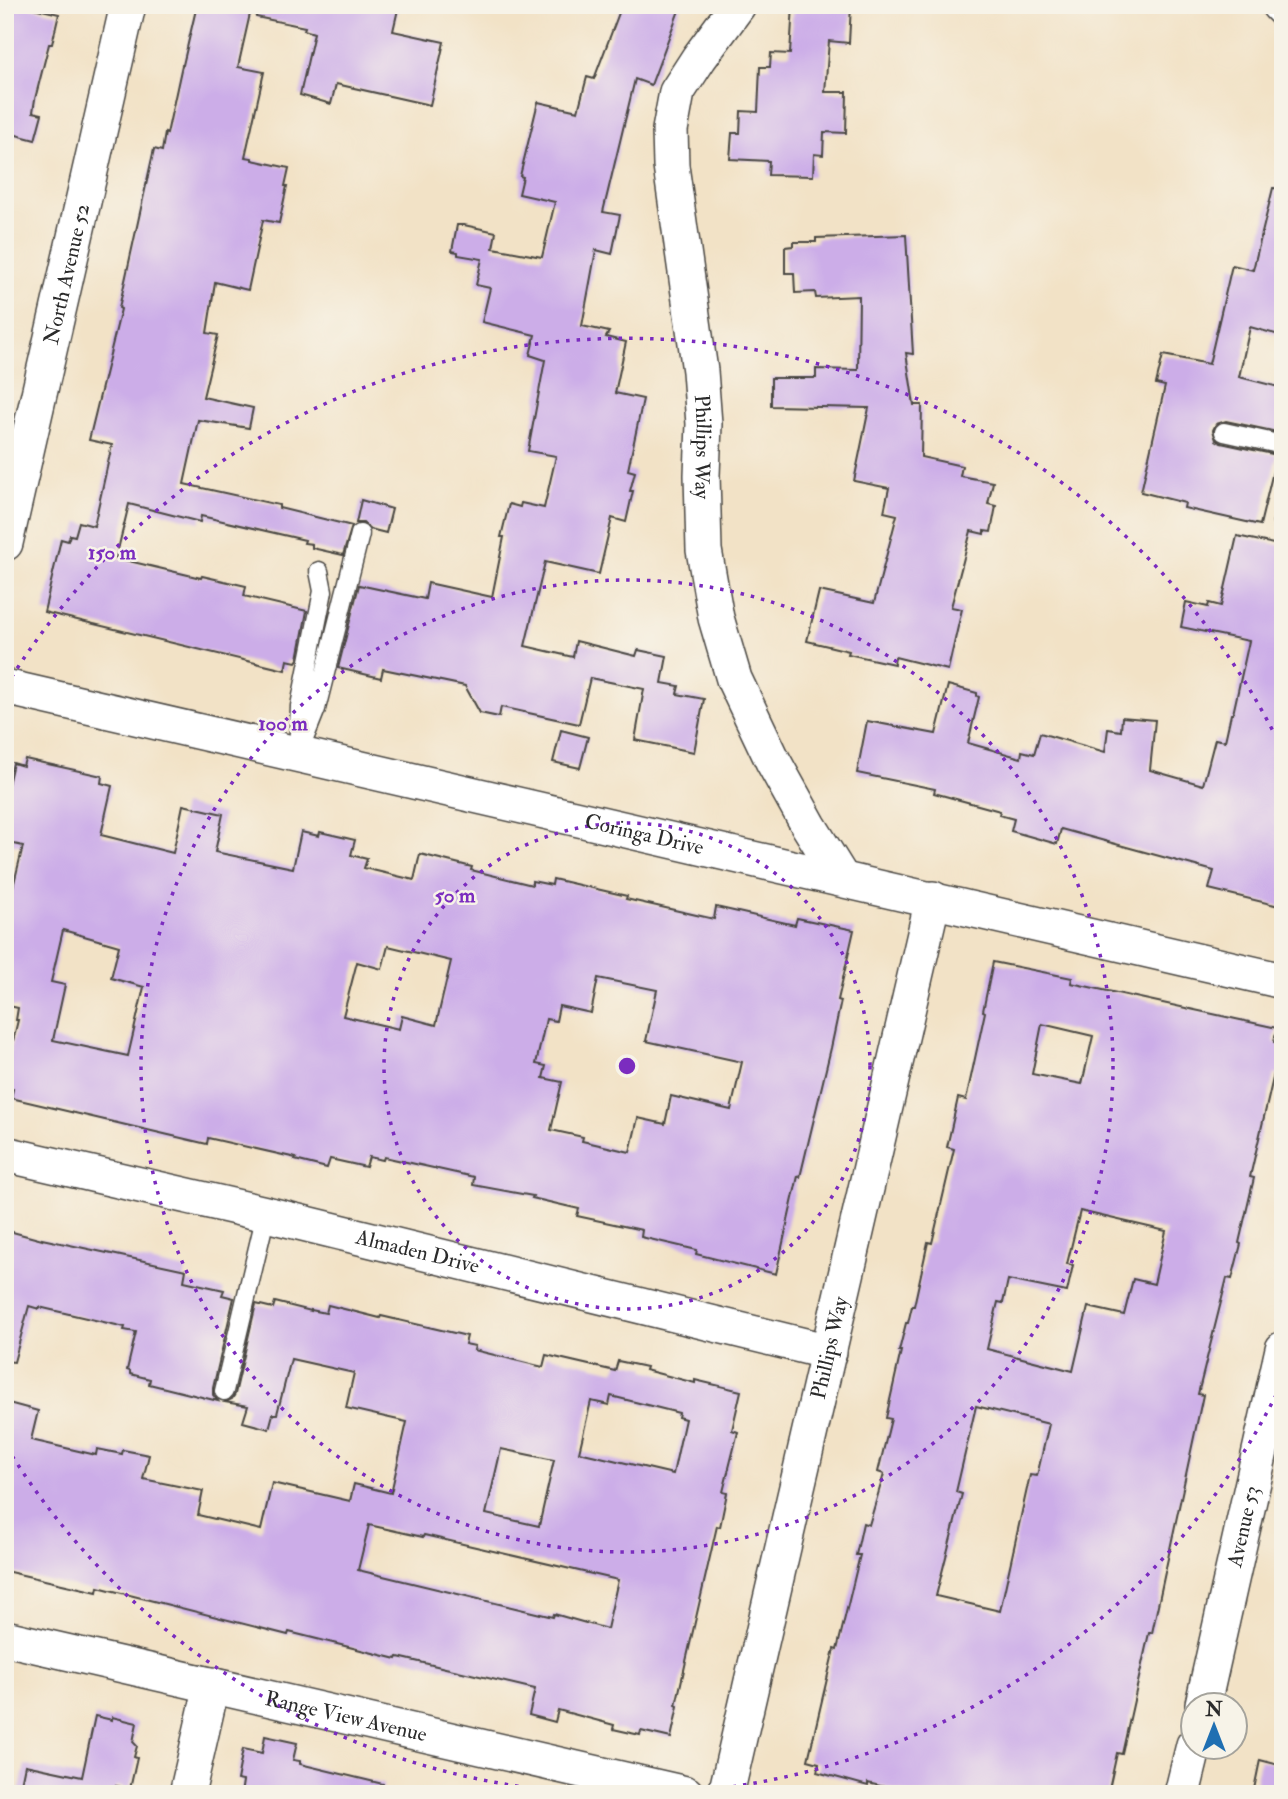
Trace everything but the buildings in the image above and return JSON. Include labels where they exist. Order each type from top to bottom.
[{"type":"street","name":"North Avenue 52","points":[[5,543],[128,5]]},
{"type":"street","name":"Phillips Way","points":[[738,5],[677,92],[670,130],[671,166],[700,371],[704,424],[704,550],[716,618],[734,680],[773,761],[842,879]]},
{"type":"street","points":[[1279,5],[1283,9]]},
{"type":"street","name":"Coringa Drive","points":[[5,687],[1283,981]]},
{"type":"street","name":"Phillips Way","points":[[726,1794],[933,899]]},
{"type":"street","name":"Almaden Drive","points":[[5,1154],[266,1214],[829,1352]]},
{"type":"street","name":"Avenue 53","points":[[1206,1690],[1283,1349]]},
{"type":"street","name":"Range View Avenue","points":[[5,1638],[686,1794]]},
{"type":"street","points":[[187,1794],[212,1685]]},
{"type":"street","points":[[1182,1794],[1190,1760]]},
{"type":"lane","points":[[1224,432],[1283,445]]},
{"type":"lane","points":[[298,754],[316,709],[359,534]]},
{"type":"lane","points":[[298,754],[300,706],[323,591],[319,571]]},
{"type":"lane","points":[[224,1391],[266,1214]]}]
